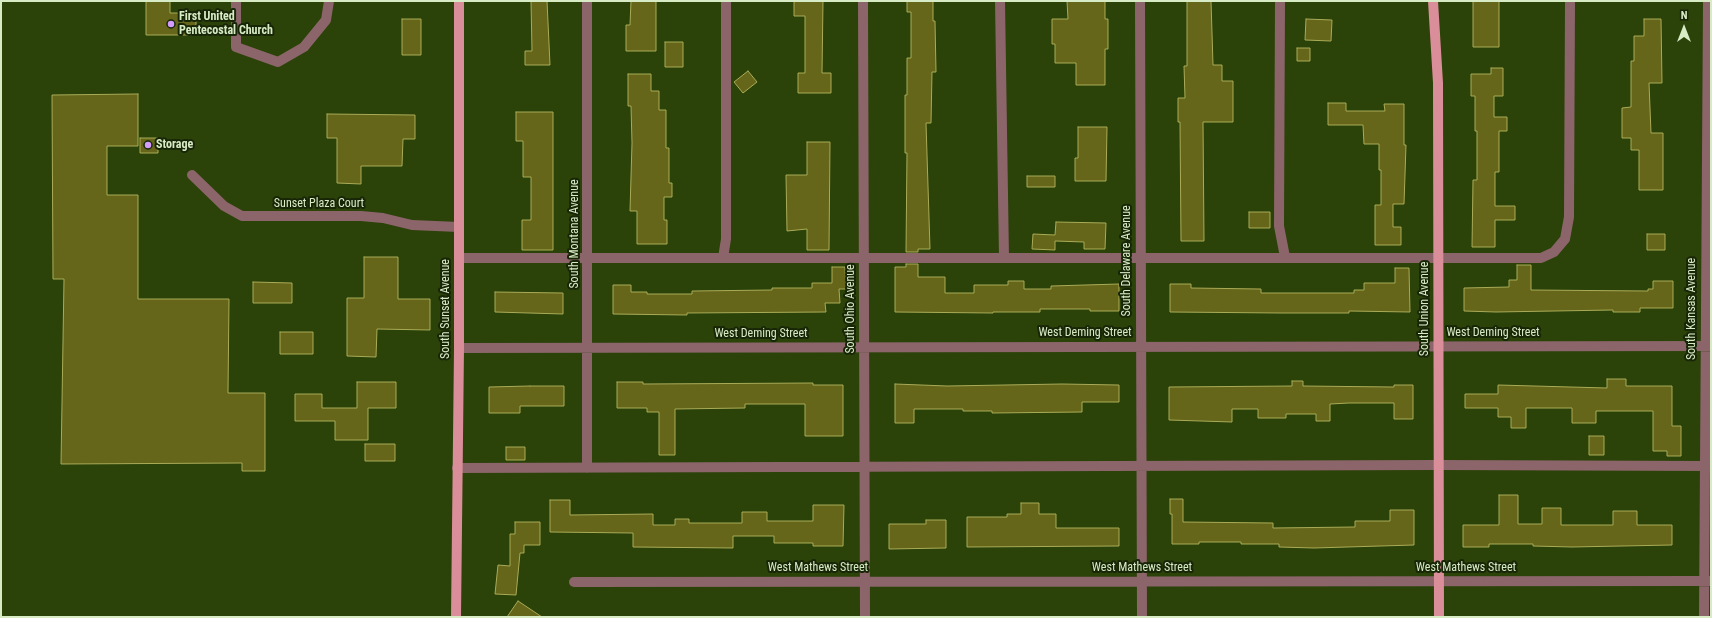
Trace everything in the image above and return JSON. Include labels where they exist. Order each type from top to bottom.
[{"type":"main road","name":"South Sunset Avenue","points":[[456,617],[459,348],[459,1]]},
{"type":"main road","name":"South Union Avenue","points":[[1433,1],[1438,83],[1439,617]]},
{"type":"street","points":[[236,1],[236,47],[278,62],[304,47],[326,20],[329,1]]},
{"type":"street","name":"South Montana Avenue","points":[[587,468],[588,1]]},
{"type":"street","points":[[723,258],[726,239],[726,1]]},
{"type":"street","name":"South Ohio Avenue","points":[[864,1],[865,617]]},
{"type":"street","points":[[1000,1],[1004,258]]},
{"type":"street","name":"South Delaware Avenue","points":[[1140,1],[1142,617]]},
{"type":"street","points":[[1280,1],[1279,226],[1285,257]]},
{"type":"street","points":[[459,258],[1540,258],[1554,252],[1564,239],[1569,217],[1570,1]]},
{"type":"street","name":"South Kansas Avenue","points":[[1704,617],[1708,581],[1708,1]]},
{"type":"street","name":"Sunset Plaza Court","points":[[192,175],[224,206],[242,216],[361,216],[383,218],[412,225],[459,227]]},
{"type":"street","name":"West Deming Street","points":[[459,348],[1708,346]]},
{"type":"street","points":[[457,468],[865,468],[1438,465],[1708,466]]},
{"type":"street","name":"West Mathews Street","points":[[574,582],[1708,581]]},
{"type":"building","name":"First United Pentecostal Church","points":[[146,1],[170,1],[170,13],[196,13],[196,35],[146,35]]},
{"type":"building","points":[[531,1],[547,1],[550,65],[525,65],[525,51],[532,51]]},
{"type":"building","points":[[631,1],[656,1],[656,51],[626,51],[626,25],[630,25]]},
{"type":"building","points":[[794,1],[823,1],[822,73],[831,73],[831,93],[798,93],[798,73],[805,73],[805,16],[794,16]]},
{"type":"building","points":[[907,1],[933,1],[933,21],[935,21],[936,72],[932,72],[931,123],[926,123],[930,249],[918,249],[918,252],[906,252],[907,153],[905,153],[905,95],[907,95],[907,58],[911,58],[911,12],[907,12]]},
{"type":"building","points":[[1067,1],[1105,1],[1105,19],[1108,19],[1108,49],[1105,49],[1105,85],[1076,85],[1076,63],[1055,63],[1055,44],[1052,44],[1052,19],[1068,19]]},
{"type":"building","points":[[1187,1],[1211,1],[1213,65],[1222,65],[1222,81],[1233,81],[1233,122],[1203,122],[1204,241],[1181,241],[1180,122],[1178,122],[1178,98],[1185,98],[1184,66],[1187,66]]},
{"type":"building","points":[[1473,1],[1499,1],[1499,47],[1473,47]]},
{"type":"building","points":[[402,19],[421,19],[421,55],[402,55]]},
{"type":"building","points":[[1306,19],[1332,20],[1331,41],[1305,40]]},
{"type":"building","points":[[1644,19],[1661,19],[1662,83],[1649,83],[1651,133],[1663,133],[1663,190],[1639,190],[1639,150],[1631,150],[1631,138],[1622,138],[1622,108],[1631,107],[1631,61],[1634,61],[1634,36],[1644,36]]},
{"type":"building","points":[[665,42],[683,42],[683,67],[665,67]]},
{"type":"building","points":[[1297,48],[1310,48],[1310,61],[1297,61]]},
{"type":"building","points":[[1491,68],[1503,68],[1503,96],[1494,96],[1494,117],[1507,117],[1507,131],[1499,131],[1499,172],[1495,172],[1495,206],[1515,206],[1515,220],[1495,220],[1495,247],[1472,247],[1473,180],[1477,180],[1477,131],[1475,131],[1475,96],[1471,96],[1471,74],[1491,74]]},
{"type":"building","points":[[748,71],[757,82],[743,93],[734,82]]},
{"type":"building","points":[[628,74],[651,74],[651,91],[659,91],[659,110],[666,110],[666,148],[669,148],[669,183],[672,183],[672,197],[664,197],[664,220],[667,220],[667,244],[637,244],[637,211],[630,211],[632,143],[631,106],[628,106]]},
{"type":"building","points":[[138,94],[138,146],[107,146],[107,195],[138,195],[138,299],[229,299],[228,393],[265,393],[265,471],[242,471],[242,463],[61,464],[64,279],[53,279],[52,95]]},
{"type":"building","points":[[1328,103],[1346,103],[1346,111],[1385,111],[1384,104],[1404,104],[1404,145],[1406,145],[1404,204],[1393,204],[1393,227],[1401,227],[1401,245],[1375,245],[1375,205],[1381,205],[1379,144],[1364,144],[1363,125],[1328,125]]},
{"type":"building","points":[[516,112],[553,112],[553,250],[522,250],[522,220],[531,220],[531,177],[523,177],[523,141],[516,141]]},
{"type":"building","points":[[327,114],[415,115],[415,139],[403,139],[402,166],[361,166],[361,184],[337,183],[337,138],[327,138]]},
{"type":"building","points":[[1078,127],[1107,127],[1106,181],[1075,181],[1075,158],[1078,158]]},
{"type":"building","points":[[140,138],[158,138],[158,153],[140,153]]},
{"type":"building","points":[[807,142],[830,142],[829,250],[807,250],[807,229],[787,231],[786,175],[807,175]]},
{"type":"building","points":[[1027,176],[1055,176],[1055,187],[1027,187]]},
{"type":"building","points":[[1249,212],[1270,212],[1270,228],[1249,228]]},
{"type":"building","points":[[1056,222],[1106,223],[1105,249],[1084,249],[1084,242],[1055,241],[1055,250],[1032,249],[1033,234],[1055,235]]},
{"type":"building","points":[[1647,234],[1665,234],[1665,250],[1647,250]]},
{"type":"building","points":[[364,257],[398,257],[398,299],[430,299],[430,330],[377,329],[376,357],[347,356],[347,298],[364,298]]},
{"type":"building","points":[[906,264],[918,264],[918,277],[945,277],[945,293],[974,293],[974,285],[1008,285],[1008,281],[1024,281],[1024,289],[1051,289],[1051,286],[1119,284],[1119,311],[1090,311],[1090,309],[1040,309],[1040,312],[993,313],[895,312],[895,267],[906,267]]},
{"type":"building","points":[[1517,265],[1531,265],[1531,290],[1648,291],[1648,289],[1653,289],[1653,281],[1673,281],[1673,308],[1640,308],[1640,312],[1613,312],[1613,310],[1496,312],[1464,311],[1464,288],[1509,287],[1509,280],[1517,280]]},
{"type":"building","points":[[832,267],[845,267],[846,289],[839,289],[840,303],[825,303],[826,312],[687,313],[687,315],[613,314],[613,285],[631,285],[631,292],[647,292],[647,294],[692,294],[692,291],[812,288],[812,283],[832,283]]},
{"type":"building","points":[[1395,268],[1409,268],[1410,312],[1170,312],[1170,284],[1191,284],[1191,288],[1261,289],[1261,293],[1354,293],[1354,290],[1364,290],[1364,283],[1395,283]]},
{"type":"building","points":[[253,282],[292,283],[292,303],[253,303]]},
{"type":"building","points":[[495,292],[563,293],[563,314],[495,312]]},
{"type":"building","points":[[280,332],[313,332],[313,354],[280,354]]},
{"type":"building","points":[[1607,379],[1626,379],[1626,386],[1672,386],[1672,426],[1681,426],[1681,456],[1667,456],[1667,451],[1653,451],[1653,411],[1596,411],[1596,423],[1572,423],[1572,408],[1526,408],[1526,428],[1511,428],[1511,417],[1498,417],[1498,408],[1465,408],[1465,394],[1498,394],[1498,385],[1607,388]]},
{"type":"building","points":[[1292,381],[1303,381],[1303,386],[1394,387],[1394,385],[1413,385],[1413,419],[1394,419],[1394,403],[1349,403],[1330,404],[1330,421],[1316,421],[1316,414],[1286,414],[1286,418],[1258,418],[1258,409],[1232,409],[1232,422],[1169,420],[1169,387],[1292,386]]},
{"type":"building","points":[[357,382],[396,382],[396,408],[368,408],[368,440],[335,440],[335,421],[295,421],[295,394],[322,394],[322,408],[357,408]]},
{"type":"building","points":[[617,382],[643,382],[643,384],[813,383],[813,385],[843,385],[843,436],[805,436],[805,404],[745,404],[745,408],[675,409],[675,455],[659,455],[659,412],[647,412],[647,408],[617,408]]},
{"type":"building","points":[[895,384],[947,386],[1062,384],[1119,385],[1119,402],[1082,402],[1082,412],[992,413],[992,411],[963,411],[963,409],[914,409],[914,423],[895,423]]},
{"type":"building","points":[[564,386],[564,406],[520,406],[520,413],[489,413],[489,387]]},
{"type":"building","points":[[1589,436],[1604,436],[1604,455],[1589,455]]},
{"type":"building","points":[[365,444],[395,444],[395,461],[365,461]]},
{"type":"building","points":[[506,447],[525,447],[525,460],[506,460]]},
{"type":"building","points":[[1499,495],[1518,495],[1518,524],[1542,524],[1542,508],[1561,508],[1561,525],[1613,525],[1613,511],[1637,511],[1637,525],[1672,525],[1672,545],[1572,547],[1533,546],[1533,544],[1489,544],[1489,547],[1463,547],[1463,525],[1499,525]]},
{"type":"building","points":[[1170,499],[1183,499],[1183,522],[1273,523],[1273,528],[1355,527],[1355,521],[1390,521],[1390,510],[1414,510],[1414,545],[1314,548],[1279,547],[1279,544],[1241,544],[1241,542],[1199,542],[1199,544],[1172,544],[1172,514],[1170,514]]},
{"type":"building","points":[[550,500],[570,500],[570,515],[653,514],[653,525],[675,525],[675,519],[689,519],[689,523],[742,523],[742,512],[767,512],[767,521],[813,521],[813,505],[844,505],[843,546],[813,546],[813,543],[774,543],[774,536],[733,536],[733,548],[633,547],[633,533],[550,532]]},
{"type":"building","points":[[1021,503],[1039,503],[1039,514],[1056,514],[1056,528],[1119,528],[1119,546],[967,547],[967,517],[1007,517],[1007,514],[1021,514]]},
{"type":"building","points":[[926,520],[946,520],[946,548],[889,549],[889,524],[926,524]]},
{"type":"building","points":[[515,522],[540,522],[540,545],[524,545],[524,553],[520,553],[516,595],[495,594],[498,565],[510,566],[510,534],[515,534]]},
{"type":"building","points":[[518,601],[542,617],[507,617]]},
{"type":"place","name":"First United Pentecostal Church","points":[[171,24]]},
{"type":"place","name":"Storage","points":[[148,145]]}]
